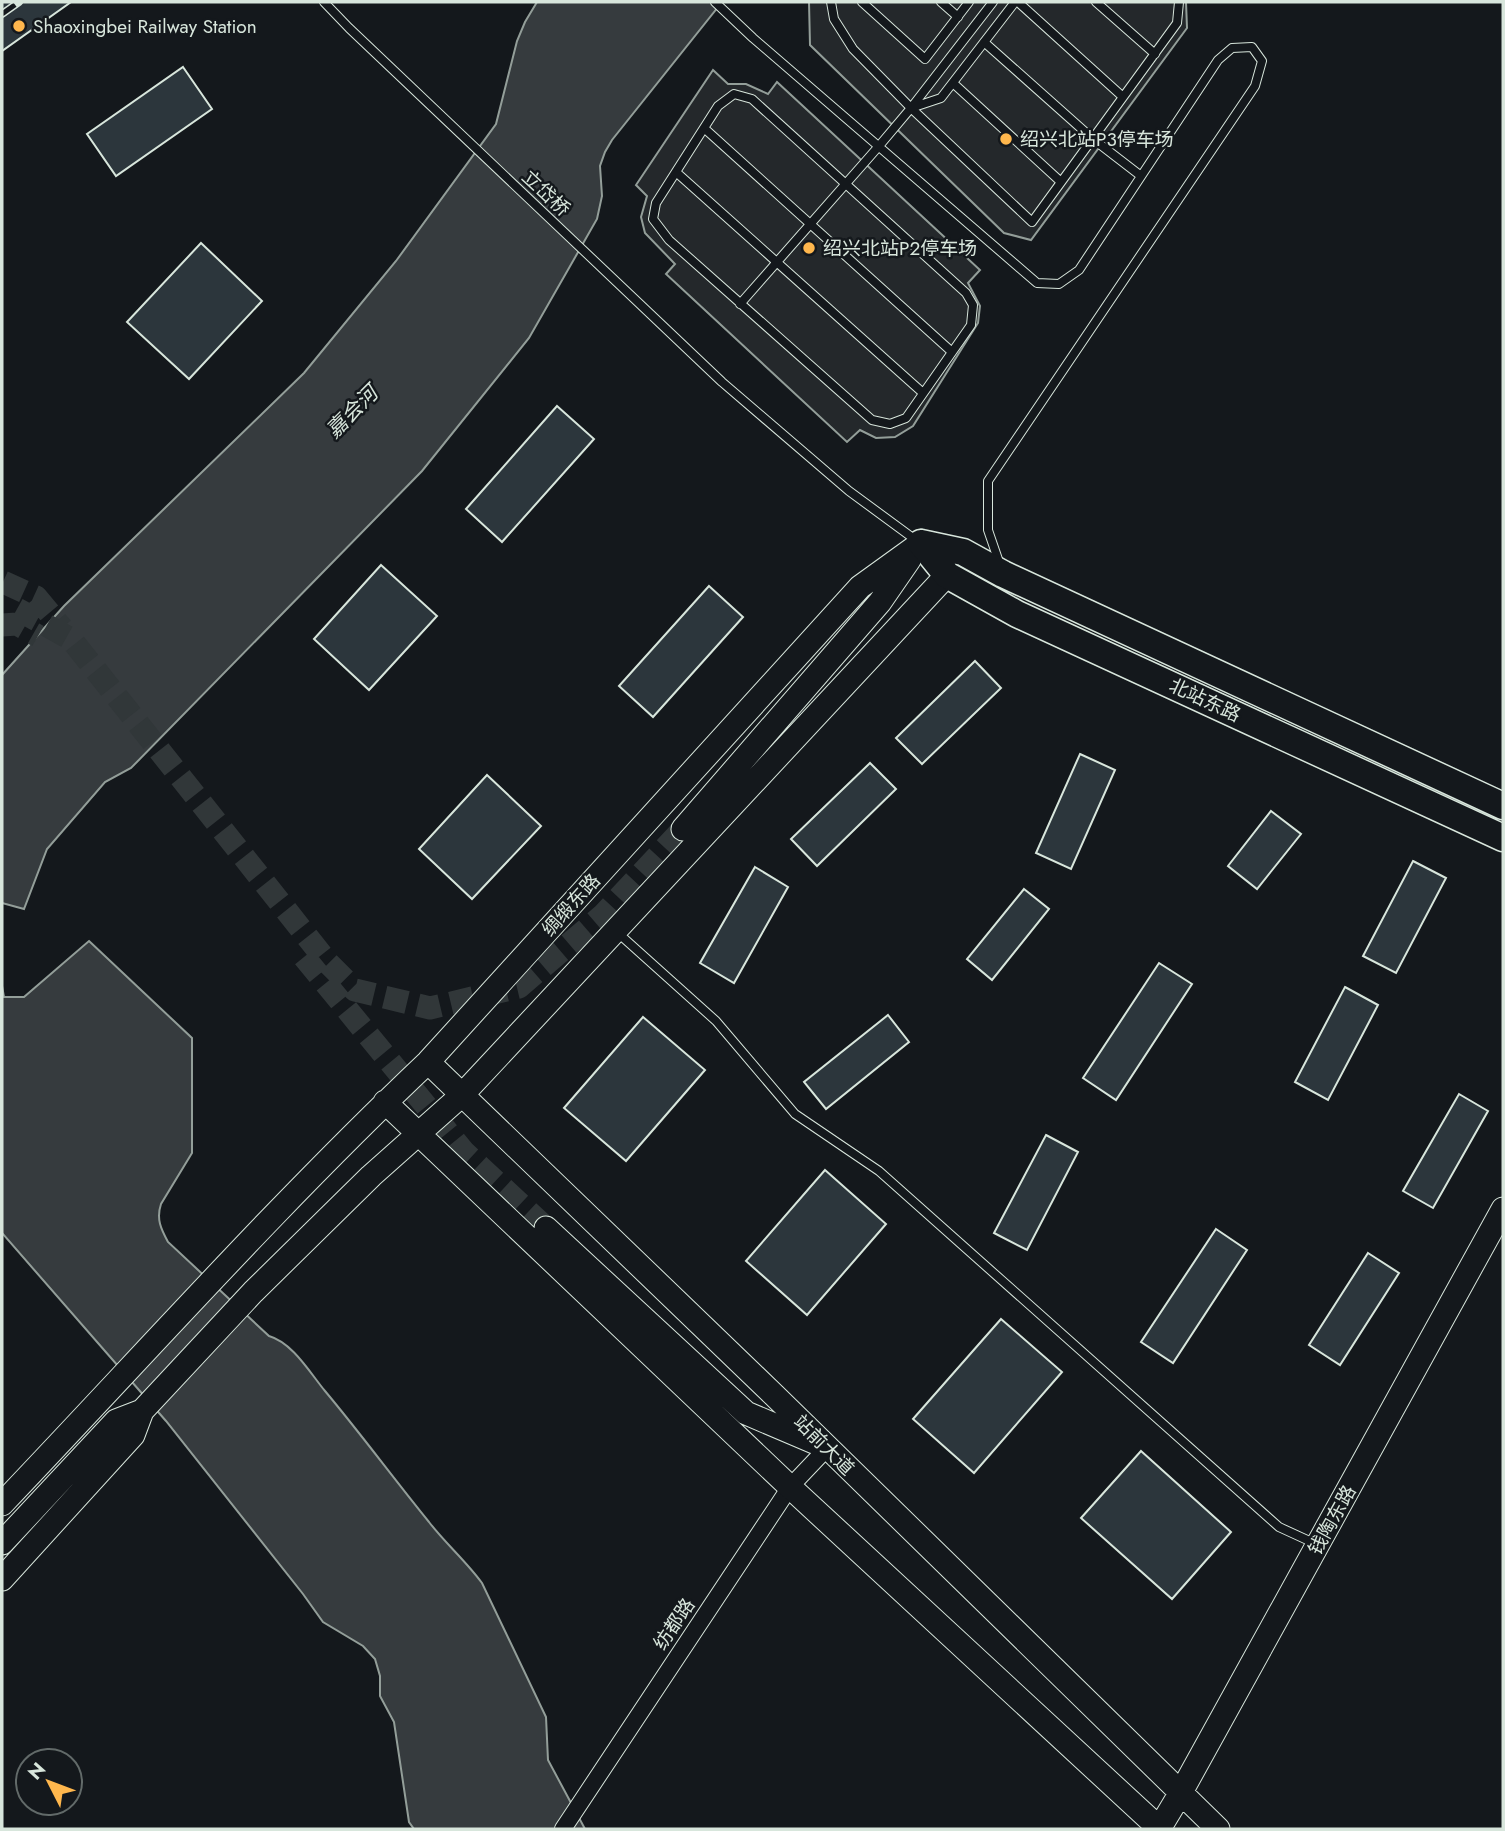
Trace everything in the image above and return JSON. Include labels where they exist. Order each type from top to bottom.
[{"type":"main road","name":"北站东路","points":[[921,543],[963,552],[1003,574],[1503,806]]},
{"type":"main road","name":"北站东路","points":[[921,543],[947,575],[1017,614],[1503,838]]},
{"type":"main road","points":[[683,829],[880,602],[921,543]]},
{"type":"main road","name":"绸缎东路","points":[[2,1504],[222,1268],[385,1102],[428,1062],[860,587],[921,543]]},
{"type":"main road","points":[[2,1579],[133,1435],[142,1411],[253,1292],[371,1176],[462,1095],[947,575]]},
{"type":"main road","name":"站前大道","points":[[428,1062],[775,1395],[1218,1829]]},
{"type":"main road","points":[[385,1102],[790,1487],[1159,1829]]},
{"type":"main road","name":"钱陶东路","points":[[1159,1829],[1503,1209]]},
{"type":"main road","points":[[546,1228],[746,1413],[827,1448]]},
{"type":"main road","points":[[2,1543],[116,1422],[142,1411]]},
{"type":"street","name":"纺都路","points":[[562,1829],[790,1487],[827,1448]]},
{"type":"lane","name":"立岱桥","points":[[324,2],[722,382]]},
{"type":"lane","points":[[715,2],[1037,283],[1059,284],[1079,270],[1218,60],[1232,48],[1252,47],[1262,61],[1255,86],[988,481],[988,530],[1003,574]]},
{"type":"lane","points":[[831,2],[834,19],[853,49],[911,108],[1032,222],[1177,23],[1179,2]]},
{"type":"lane","points":[[862,2],[925,59],[969,2]]},
{"type":"lane","points":[[941,2],[958,17]]},
{"type":"lane","points":[[740,304],[911,108],[993,2]]},
{"type":"lane","points":[[911,108],[941,98],[1016,2],[1123,97]]},
{"type":"lane","points":[[1096,2],[1155,54]]},
{"type":"lane","points":[[984,41],[1093,139],[1142,176]]},
{"type":"lane","points":[[953,83],[1062,182]]},
{"type":"lane","points":[[734,94],[752,99],[966,293],[973,305],[971,325],[906,418],[890,424],[872,420],[669,240],[653,219],[656,202],[704,128],[718,106],[734,94]]},
{"type":"lane","points":[[704,128],[952,352]]},
{"type":"lane","points":[[676,172],[923,393]]},
{"type":"lane","name":"北站东路","points":[[722,382],[849,491],[921,543]]},
{"type":"lane","points":[[615,931],[716,1021],[795,1114],[879,1171],[1279,1527],[1318,1545]]},
{"type":"shaded area","name":"绍兴北站P3停车场","points":[[809,2],[1186,2],[1187,28],[1031,240],[1004,233],[810,45]]},
{"type":"shaded area","name":"绍兴北站P2停车场","points":[[713,70],[728,84],[746,84],[768,94],[777,82],[980,270],[968,283],[980,306],[978,323],[913,426],[895,437],[876,438],[860,430],[847,442],[666,274],[675,264],[645,233],[641,217],[647,196],[636,185]]},
{"type":"water","name":"嘉会河","points":[[537,2],[722,2],[605,152],[600,166],[602,196],[597,219],[529,338],[422,471],[131,768],[105,782],[47,849],[24,909],[2,903],[2,675],[64,606],[304,373],[396,261],[496,124],[517,41]]},
{"type":"water","points":[[89,941],[192,1038],[192,1153],[161,1204],[160,1224],[168,1242],[269,1336],[286,1345],[300,1359],[435,1530],[482,1583],[546,1717],[548,1760],[585,1829],[414,1829],[409,1822],[394,1722],[380,1696],[380,1676],[375,1659],[363,1646],[323,1622],[166,1421],[2,1233],[2,986],[4,997],[24,997]]},
{"type":"building","name":"Shaoxingbei Railway Station","points":[[2,2],[71,2],[2,51]]},
{"type":"building","points":[[183,67],[212,109],[116,176],[87,134]]},
{"type":"building","points":[[201,243],[262,301],[189,379],[127,322]]},
{"type":"building","points":[[557,406],[594,439],[502,542],[466,509]]},
{"type":"building","points":[[381,565],[437,616],[369,690],[314,639]]},
{"type":"building","points":[[709,586],[743,617],[653,717],[619,686]]},
{"type":"building","points":[[975,661],[1001,688],[922,764],[896,738]]},
{"type":"building","points":[[1080,754],[1115,770],[1071,869],[1036,853]]},
{"type":"building","points":[[870,763],[896,789],[817,866],[791,839]]},
{"type":"building","points":[[487,775],[541,826],[472,899],[419,849]]},
{"type":"building","points":[[1271,811],[1301,834],[1257,889],[1228,866]]},
{"type":"building","points":[[1413,861],[1446,878],[1396,973],[1363,956]]},
{"type":"building","points":[[755,867],[788,887],[734,983],[700,963]]},
{"type":"building","points":[[1024,889],[1049,909],[992,980],[967,959]]},
{"type":"building","points":[[1159,963],[1192,984],[1116,1100],[1083,1078]]},
{"type":"building","points":[[1345,987],[1378,1005],[1328,1100],[1295,1082]]},
{"type":"building","points":[[888,1015],[909,1042],[826,1109],[804,1082]]},
{"type":"building","points":[[643,1017],[705,1070],[626,1161],[564,1108]]},
{"type":"building","points":[[1459,1094],[1488,1111],[1433,1208],[1403,1191]]},
{"type":"building","points":[[1046,1135],[1078,1152],[1027,1250],[994,1233]]},
{"type":"building","points":[[825,1170],[886,1224],[807,1315],[746,1261]]},
{"type":"building","points":[[1216,1229],[1247,1250],[1173,1363],[1141,1342]]},
{"type":"building","points":[[1368,1253],[1399,1273],[1340,1365],[1309,1345]]},
{"type":"building","points":[[1001,1319],[1062,1372],[974,1473],[913,1419]]},
{"type":"building","points":[[1141,1451],[1231,1532],[1172,1599],[1081,1518]]},
{"type":"tunnel","points":[[3,582],[36,597],[62,628]]},
{"type":"tunnel","points":[[17,609],[71,639],[328,963],[355,990],[430,1008],[519,987],[603,915],[683,829]]},
{"type":"tunnel","points":[[2,625],[17,624],[38,636]]},
{"type":"tunnel","points":[[304,957],[464,1152],[546,1228]]},
{"type":"railway","points":[[2,14],[19,2]]},
{"type":"place","name":"Shaoxingbei Railway Station","points":[[19,26]]},
{"type":"place","name":"绍兴北站P3停车场","points":[[1006,139]]},
{"type":"place","name":"绍兴北站P2停车场","points":[[809,248]]}]
